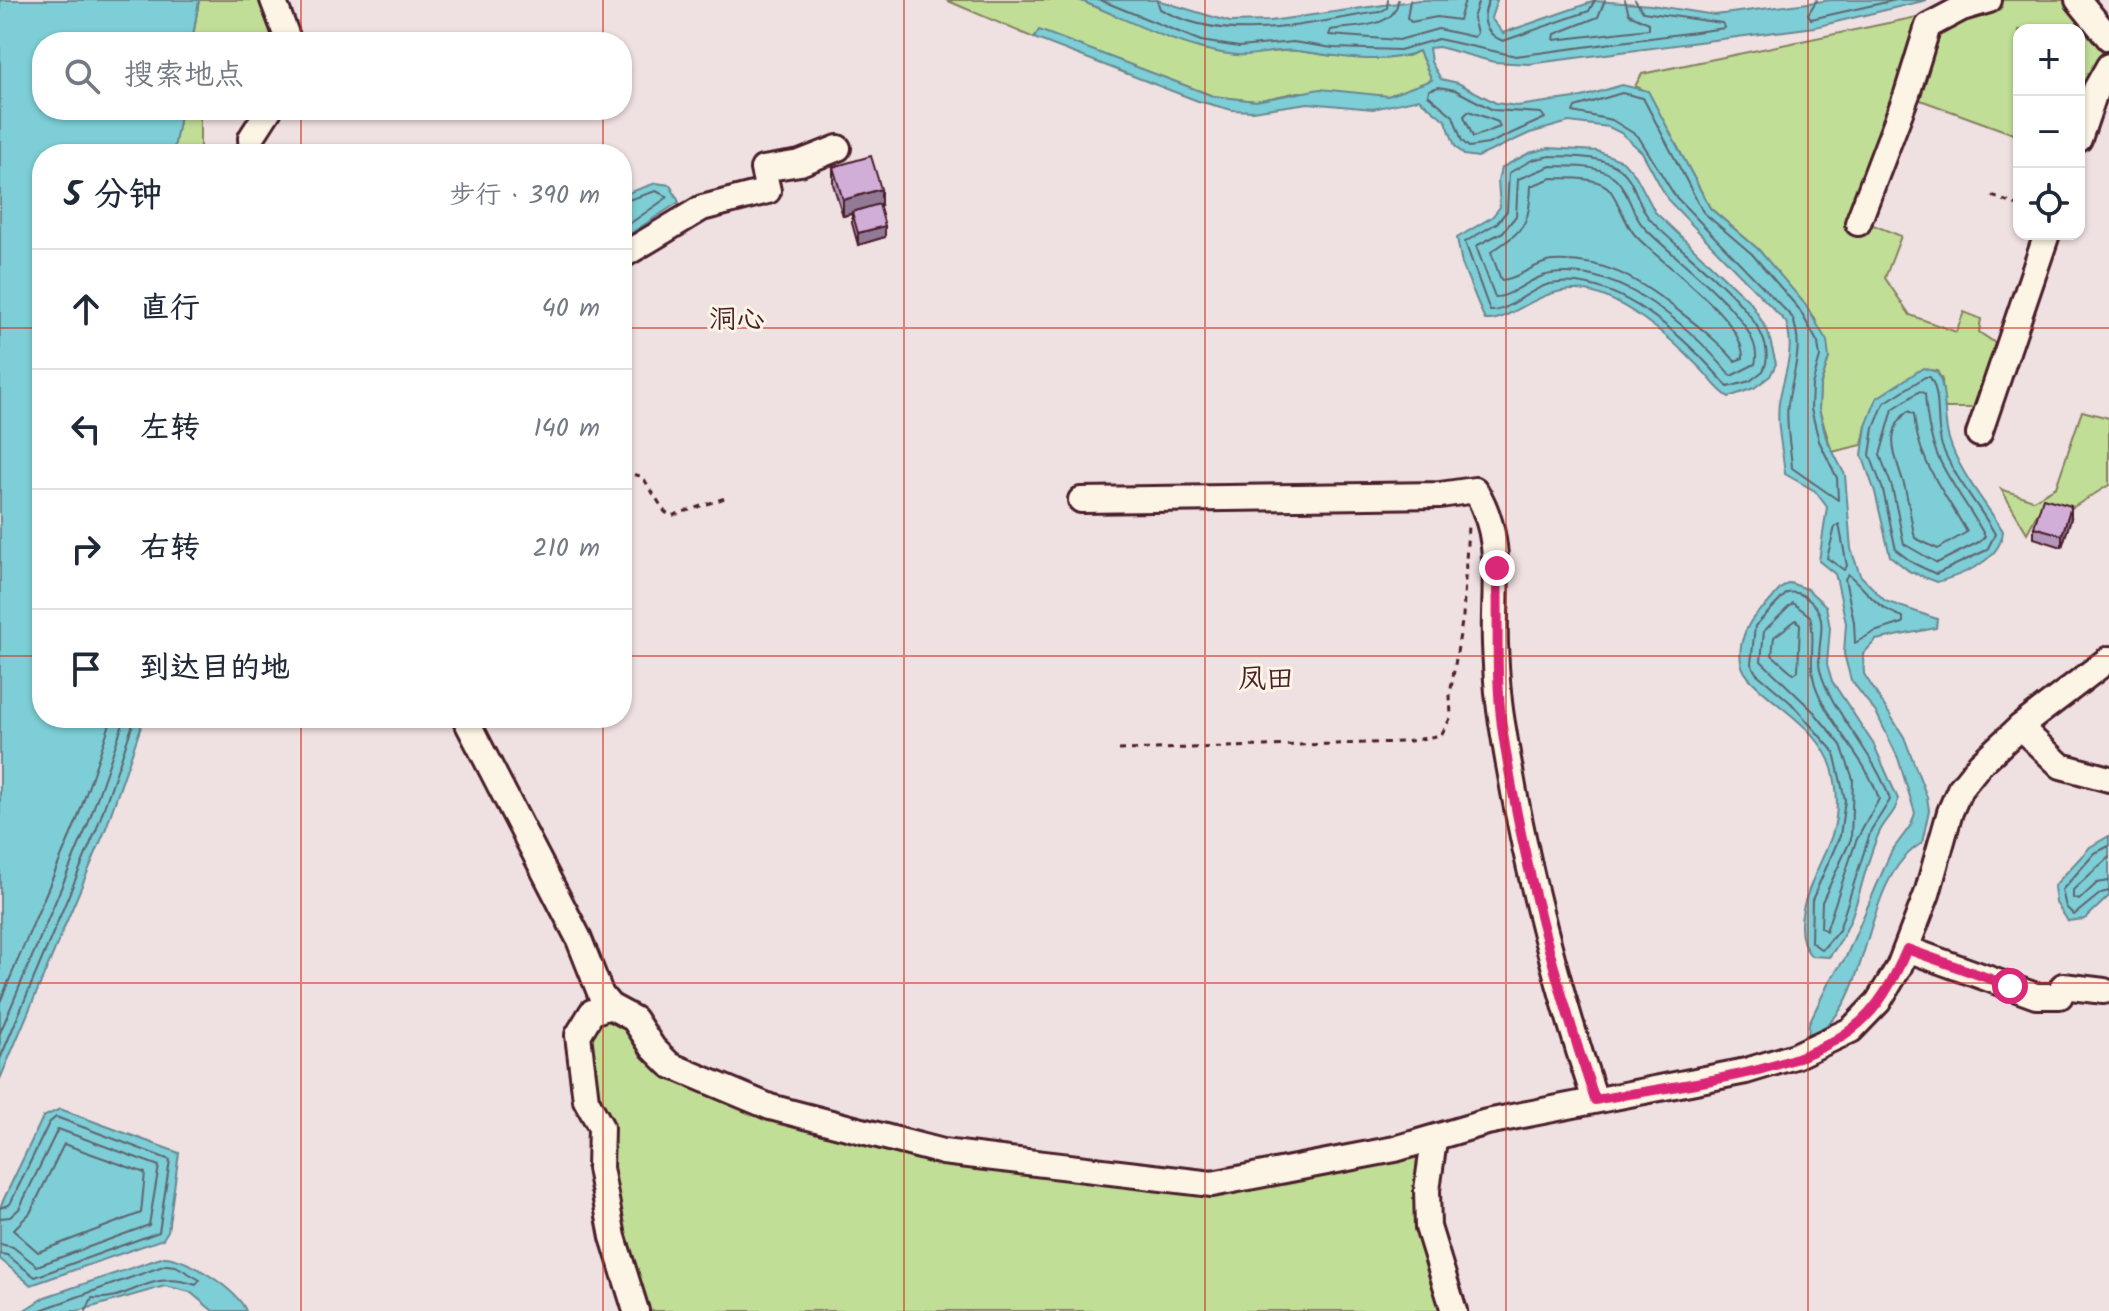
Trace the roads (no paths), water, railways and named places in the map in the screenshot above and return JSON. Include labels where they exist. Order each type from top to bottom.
[{"type":"street","points":[[273,0],[285,32]]},
{"type":"street","points":[[1858,223],[1907,94],[1928,26],[1962,8],[1989,0]]},
{"type":"street","points":[[2078,0],[2109,38]]},
{"type":"street","points":[[2085,121],[2096,89],[2109,66]]},
{"type":"street","points":[[252,144],[264,120]]},
{"type":"street","points":[[632,250],[702,208],[768,191],[763,169],[800,163],[838,148]]},
{"type":"street","points":[[1979,434],[2045,240]]},
{"type":"street","points":[[1081,500],[1440,495],[1475,490],[1487,522],[1497,568],[1495,642],[1502,725],[1525,855],[1552,963],[1595,1100]]},
{"type":"street","points":[[470,728],[610,1006],[634,1019],[653,1048],[670,1065],[770,1107],[943,1152],[1212,1184],[1434,1140],[1487,1122],[1746,1071],[1819,1047],[1851,1030],[1890,985],[1907,949],[1960,789],[1980,764],[2020,727],[2109,659]]},
{"type":"street","points":[[2020,727],[2061,766],[2109,779]]},
{"type":"street","points":[[1907,949],[2036,996],[2060,996],[2063,986],[2104,991]]},
{"type":"street","points":[[610,1006],[592,1012],[578,1035],[586,1100],[601,1127],[600,1168],[613,1237],[636,1311]]},
{"type":"street","points":[[1434,1140],[1427,1190],[1428,1227],[1454,1311]]},
{"type":"water","points":[[0,0],[199,0],[194,32],[32,32],[32,120],[179,120],[175,144],[32,144],[32,728],[141,728],[105,831],[0,1079]]},
{"type":"water","points":[[1079,0],[1157,0],[1230,22],[1270,21],[1419,0],[1497,0],[1491,18],[1503,33],[1595,1],[1651,5],[1715,15],[1832,0],[1927,0],[1815,27],[1529,64],[1494,62],[1439,47],[1429,48],[1431,62],[1441,79],[1458,83],[1496,103],[1517,106],[1582,97],[1622,85],[1648,91],[1710,208],[1758,249],[1805,304],[1827,341],[1829,358],[1820,386],[1819,409],[1826,438],[1845,475],[1851,549],[1860,575],[1885,601],[1937,619],[1936,628],[1876,640],[1863,654],[1864,674],[1904,737],[1929,810],[1922,843],[1901,862],[1886,886],[1857,975],[1845,1002],[1830,1023],[1808,1036],[1809,1023],[1830,980],[1846,957],[1891,852],[1911,825],[1915,813],[1898,758],[1877,714],[1851,680],[1844,654],[1846,623],[1837,581],[1835,574],[1819,561],[1827,507],[1815,491],[1785,474],[1778,411],[1790,343],[1786,322],[1668,200],[1642,152],[1621,133],[1609,127],[1569,122],[1530,133],[1478,157],[1464,155],[1455,146],[1446,121],[1419,99],[1373,109],[1308,103],[1252,111],[1232,110],[1198,101],[1034,38],[1039,30],[1213,96],[1256,101],[1320,89],[1388,96],[1432,80],[1419,51],[1405,56],[1374,59],[1289,50],[1244,55],[1216,52],[1176,41]]},
{"type":"water","points":[[1549,148],[1597,151],[1623,161],[1636,176],[1655,212],[1751,303],[1768,332],[1776,364],[1770,376],[1754,388],[1729,397],[1659,330],[1626,307],[1592,292],[1562,291],[1505,316],[1485,320],[1462,264],[1457,238],[1492,217],[1500,207],[1498,180],[1501,168],[1529,153]]},
{"type":"water","points":[[656,183],[670,185],[679,202],[632,233],[632,191]]},
{"type":"water","points":[[1923,368],[1937,372],[1943,388],[1947,431],[1953,451],[2003,531],[1995,550],[1979,565],[1937,582],[1909,571],[1890,556],[1875,492],[1862,455],[1866,426],[1877,398]]},
{"type":"water","points":[[1790,583],[1807,589],[1826,606],[1830,628],[1827,664],[1832,681],[1874,745],[1898,799],[1873,847],[1847,927],[1829,957],[1811,956],[1803,942],[1801,927],[1807,895],[1836,819],[1836,784],[1832,768],[1818,741],[1749,678],[1741,661],[1742,641],[1750,622]]},
{"type":"water","points":[[2109,836],[2109,896],[2085,919],[2068,921],[2056,903],[2054,886],[2090,847]]},
{"type":"water","points":[[60,1109],[179,1153],[168,1231],[163,1239],[31,1285],[0,1259],[0,1207],[43,1117]]},
{"type":"water","points":[[164,1257],[174,1258],[211,1276],[233,1294],[246,1311],[213,1311],[190,1292],[165,1286],[78,1311],[23,1311],[45,1297]]},
{"type":"district","name":"洞心","points":[[737,320]]},
{"type":"district","name":"凤田","points":[[1266,680]]}]
